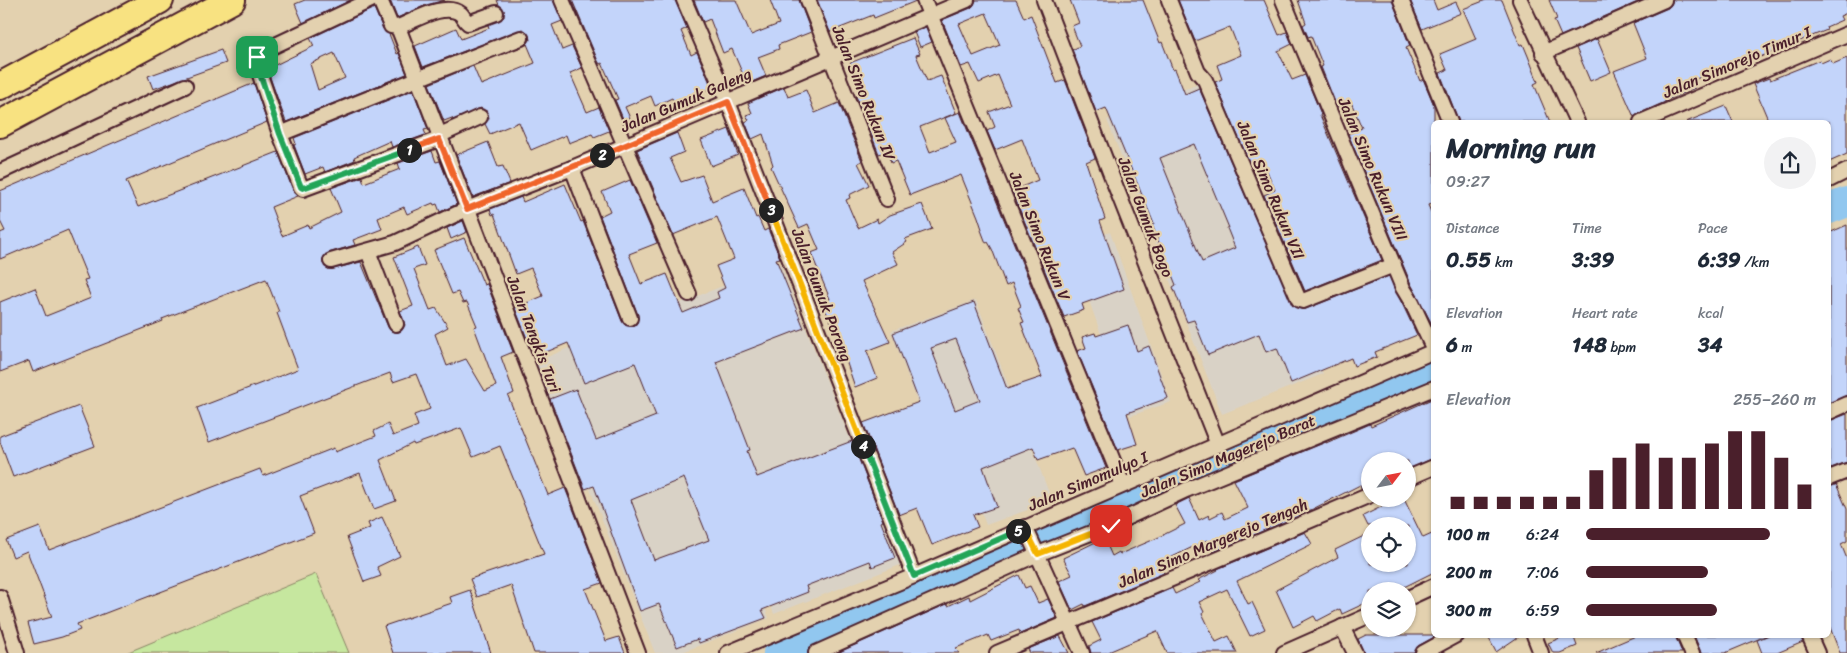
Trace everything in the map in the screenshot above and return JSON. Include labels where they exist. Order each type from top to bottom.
[{"type":"highway","points":[[0,86],[160,0]]},
{"type":"highway","points":[[0,124],[232,0]]},
{"type":"street","points":[[371,0],[262,51],[257,57],[256,62],[280,134],[301,187],[303,188],[439,137],[480,117]]},
{"type":"street","name":"Jalan Tangkis Turi","points":[[380,0],[391,25],[398,28],[638,653]]},
{"type":"street","points":[[562,0],[689,294]]},
{"type":"street","name":"Jalan Gumuk Porong","points":[[684,0],[728,102],[914,576]]},
{"type":"street","name":"Jalan Simo Rukun IV","points":[[808,0],[887,198]]},
{"type":"street","name":"Jalan Simo Rukun V","points":[[924,0],[1123,485]]},
{"type":"street","name":"Jalan Gumuk Galeng","points":[[331,261],[395,243],[467,209],[572,168],[930,14],[967,0]]},
{"type":"street","name":"Jalan Gumuk Bogo","points":[[1044,0],[1114,185],[1218,445]]},
{"type":"street","name":"Jalan Simo Rukun VII","points":[[1169,0],[1198,72],[1205,80],[1299,300],[1303,301],[1394,265]]},
{"type":"street","name":"Jalan Simo Rukun VIII","points":[[1283,0],[1394,265],[1431,344]]},
{"type":"street","points":[[1401,0],[1449,120]]},
{"type":"street","points":[[1520,0],[1543,53],[1576,120]]},
{"type":"street","points":[[1543,53],[1664,0]]},
{"type":"street","points":[[398,28],[438,10],[455,11],[461,14],[468,23],[496,13]]},
{"type":"street","name":"Jalan Simorejo Timur I","points":[[1645,120],[1847,34]]},
{"type":"street","points":[[280,134],[521,38]]},
{"type":"street","points":[[0,172],[185,86]]},
{"type":"street","points":[[572,168],[630,318]]},
{"type":"street","points":[[1831,179],[1847,171]]},
{"type":"street","points":[[368,251],[396,324]]},
{"type":"street","name":"Jalan Simomulyo I","points":[[728,653],[1026,529],[1431,351]]},
{"type":"street","name":"Jalan Simo Magerejo Barat","points":[[816,653],[1037,553],[1111,526],[1186,490],[1431,389]]},
{"type":"street","points":[[1831,411],[1847,404]]},
{"type":"street","points":[[1416,475],[1431,468]]},
{"type":"street","points":[[1831,477],[1847,471]]},
{"type":"street","name":"Jalan Simo Margerejo Tengah","points":[[997,653],[1361,499]]},
{"type":"street","points":[[1026,529],[1082,653]]},
{"type":"street","points":[[1416,594],[1431,587]]},
{"type":"street","points":[[0,597],[17,653]]},
{"type":"street","points":[[1284,653],[1361,619]]},
{"type":"street","points":[[1342,627],[1355,653]]},
{"type":"street","points":[[1423,653],[1450,638]]},
{"type":"street","points":[[1535,638],[1542,653]]},
{"type":"street","points":[[1685,638],[1692,653]]},
{"type":"street","points":[[1810,638],[1817,653]]},
{"type":"shaded area","points":[[1205,81],[1323,374],[1222,414],[1107,120]]},
{"type":"shaded area","points":[[1110,232],[1171,402],[1130,416],[1070,247]]},
{"type":"shaded area","points":[[780,263],[900,565],[774,614],[655,313]]},
{"type":"shaded area","points":[[976,300],[1052,501],[986,525],[942,407],[922,415],[891,331]]},
{"type":"shaded area","points":[[653,312],[699,437],[616,478],[581,492],[531,364]]},
{"type":"shaded area","points":[[700,440],[769,618],[680,653],[655,653],[590,489],[620,478]]},
{"type":"green space","points":[[316,574],[349,653],[126,653]]},
{"type":"building","points":[[305,0],[351,0],[303,23],[295,4]]},
{"type":"building","points":[[390,0],[445,0],[426,5],[397,18]]},
{"type":"building","points":[[497,0],[553,0],[562,21],[552,25],[562,50],[572,46],[582,68],[570,73],[587,112],[599,107],[609,131],[594,137],[592,134],[569,143],[566,135],[531,150],[519,122],[490,134],[485,124],[489,118],[488,114],[481,108],[453,120],[452,118],[444,121],[429,84],[473,66],[481,85],[535,63],[527,44],[530,40],[529,35],[522,29],[423,67],[415,46],[456,28],[461,39],[489,28],[488,25],[504,17],[504,10]]},
{"type":"building","points":[[572,0],[675,0],[687,28],[681,31],[691,55],[697,52],[712,88],[674,102],[672,98],[655,106],[651,96],[625,107],[630,118],[624,121],[615,100],[618,99],[602,63],[600,64],[598,61]]},
{"type":"building","points":[[694,0],[736,0],[751,35],[779,24],[770,0],[799,0],[811,32],[778,45],[779,49],[758,57],[766,76],[747,84],[732,49],[723,53],[710,19],[703,22]]},
{"type":"building","points":[[817,0],[916,1],[874,18],[873,15],[830,32]]},
{"type":"building","points":[[976,0],[1016,0],[1024,18],[1031,15],[1057,83],[1065,80],[1095,158],[1086,162],[1105,219],[1100,221],[1124,289],[1082,304],[1084,310],[1064,317],[1012,191],[1038,180],[1022,139],[995,150],[987,131],[995,127],[989,112],[1010,104],[998,75],[979,83],[970,64],[961,67],[942,20],[974,5]],"holes":[[[986,13],[1000,45],[973,56],[959,24]]]},
{"type":"building","points":[[1070,0],[1143,0],[1160,43],[1162,42],[1185,94],[1199,88],[1293,306],[1306,309],[1389,276],[1417,335],[1375,352],[1377,357],[1354,366],[1351,358],[1291,383],[1277,348],[1266,352],[1259,334],[1208,355],[1194,320],[1187,322],[1173,287],[1176,285],[1152,225],[1154,224],[1106,108],[1096,112],[1072,50],[1080,46],[1072,26],[1079,23]],"holes":[[[1194,144],[1229,228],[1227,228],[1235,248],[1202,262],[1160,158]]]},
{"type":"building","points":[[1178,0],[1264,0],[1279,35],[1287,32],[1292,44],[1278,51],[1292,80],[1305,75],[1320,115],[1382,260],[1305,291],[1264,195],[1275,190],[1264,164],[1252,169],[1215,82],[1222,79],[1217,65],[1241,55],[1230,27],[1195,41]]},
{"type":"building","points":[[1298,0],[1392,0],[1410,46],[1406,48],[1420,81],[1423,79],[1434,105],[1434,120],[1431,120],[1431,204],[1428,205],[1431,212],[1431,322],[1411,284],[1348,134],[1362,128],[1351,102],[1337,107],[1311,36],[1308,37],[1303,25],[1306,23]]},
{"type":"building","points":[[1410,0],[1433,0],[1437,10],[1456,2],[1461,13],[1422,29]]},
{"type":"building","points":[[1486,0],[1502,0],[1520,45],[1523,44],[1528,56],[1538,82],[1534,84],[1549,120],[1458,120],[1440,73],[1447,70],[1440,54],[1476,39],[1463,9]]},
{"type":"building","points":[[1549,0],[1642,0],[1561,36],[1554,20],[1557,19]]},
{"type":"building","points":[[1673,0],[1847,0],[1847,13],[1840,16],[1842,20],[1826,27],[1827,30],[1760,57],[1759,53],[1691,81],[1695,88],[1634,117],[1614,71],[1647,58],[1633,23],[1668,8]]},
{"type":"building","points":[[374,8],[383,29],[389,34],[397,54],[399,53],[407,74],[286,122],[267,69],[314,46],[310,38]],"holes":[[[334,53],[345,78],[318,90],[310,64]]]},
{"type":"building","points":[[926,27],[932,42],[920,47],[914,32]]},
{"type":"building","points":[[913,38],[920,54],[916,55],[927,81],[941,76],[956,113],[920,127],[930,152],[956,142],[945,118],[960,112],[1106,468],[1084,476],[1072,448],[1038,460],[1033,447],[983,467],[997,507],[973,515],[978,527],[932,545],[917,508],[899,515],[863,423],[919,402],[893,333],[974,302],[1007,389],[1042,377],[1021,323],[1024,322],[1018,308],[1021,306],[1012,283],[1006,286],[992,249],[988,242],[986,243],[961,175],[910,195],[896,161],[891,163],[887,151],[879,154],[856,96],[862,94],[850,63]],"holes":[[[956,339],[980,400],[955,410],[931,348]]]},
{"type":"building","points":[[1597,39],[1611,72],[1590,81],[1576,48]]},
{"type":"building","points":[[221,50],[226,63],[153,89],[148,76]]},
{"type":"building","points":[[1847,58],[1847,154],[1831,161],[1831,120],[1768,120],[1753,84],[1769,78],[1770,80],[1820,60],[1821,63],[1830,59],[1833,64]]},
{"type":"building","points":[[254,83],[267,122],[126,181],[138,207],[278,152],[293,190],[298,196],[271,207],[282,236],[308,225],[309,228],[341,212],[331,188],[362,177],[364,183],[400,169],[398,163],[432,151],[436,162],[440,161],[457,204],[440,212],[437,204],[434,205],[433,203],[407,214],[404,207],[378,218],[382,229],[353,240],[355,245],[328,253],[323,258],[323,264],[328,269],[333,269],[361,262],[388,327],[391,331],[399,332],[405,325],[400,311],[413,306],[394,257],[418,247],[425,265],[414,269],[430,310],[436,308],[448,327],[435,334],[447,366],[466,359],[485,391],[496,386],[474,327],[477,326],[467,302],[463,303],[458,292],[452,294],[434,250],[464,238],[484,285],[487,284],[513,352],[501,357],[514,393],[508,396],[548,495],[565,488],[602,583],[585,589],[606,641],[619,637],[625,653],[534,653],[511,585],[477,597],[470,579],[544,554],[500,446],[473,457],[461,428],[414,445],[413,443],[380,460],[396,501],[374,509],[360,473],[300,496],[314,533],[77,624],[80,630],[34,644],[28,623],[52,617],[27,551],[13,557],[6,540],[40,527],[49,550],[260,469],[263,476],[334,448],[335,452],[376,436],[374,431],[388,424],[393,436],[418,426],[414,415],[430,409],[416,374],[393,382],[390,373],[209,442],[197,408],[298,369],[266,279],[33,372],[29,361],[0,372],[0,302],[35,288],[46,316],[91,298],[84,280],[88,279],[68,230],[0,259],[0,233],[5,231],[0,221],[0,191]]},
{"type":"building","points":[[784,87],[788,97],[806,90],[815,113],[839,103],[862,161],[858,163],[869,185],[849,195],[850,198],[846,200],[858,228],[877,219],[878,223],[890,215],[922,204],[932,229],[905,239],[907,242],[892,252],[898,264],[862,281],[890,342],[867,351],[877,378],[855,387],[837,334],[822,303],[830,299],[811,253],[819,250],[808,224],[799,228],[771,167],[773,165],[763,134],[752,139],[745,122],[749,120],[746,115],[752,113],[748,103]]},
{"type":"building","points":[[413,90],[428,129],[424,130],[426,135],[392,147],[390,141],[354,157],[355,160],[325,172],[323,167],[305,174],[294,145],[296,144],[294,138]]},
{"type":"building","points":[[1726,106],[1732,120],[1691,120]]},
{"type":"building","points":[[729,129],[738,155],[711,166],[701,140]]},
{"type":"building","points":[[677,133],[684,152],[670,158],[681,182],[702,175],[712,201],[744,188],[756,218],[758,217],[764,231],[768,229],[780,258],[776,259],[804,328],[716,362],[750,450],[747,451],[757,477],[852,441],[883,521],[881,522],[895,558],[872,567],[870,561],[806,586],[808,592],[762,610],[766,618],[699,643],[698,639],[677,647],[659,604],[640,611],[594,486],[585,489],[550,399],[576,389],[596,440],[656,416],[635,363],[584,383],[568,343],[539,355],[534,344],[530,346],[515,308],[543,296],[531,268],[516,274],[494,214],[492,215],[490,209],[521,197],[523,202],[565,184],[581,222],[583,221],[622,321],[625,325],[633,326],[637,323],[638,315],[600,216],[610,211],[602,192],[630,180],[657,243],[629,254],[641,284],[667,274],[683,313],[719,298],[717,292],[725,288],[716,266],[734,259],[717,217],[673,235],[637,150]],"holes":[[[684,478],[709,540],[654,560],[631,500]]]},
{"type":"building","points":[[488,142],[498,167],[503,166],[510,183],[473,197],[456,155]]},
{"type":"building","points":[[463,221],[467,232],[451,239],[447,228]]},
{"type":"building","points":[[1847,225],[1847,395],[1831,402],[1831,232]]},
{"type":"building","points":[[1128,325],[1137,351],[1149,346],[1168,398],[1127,413],[1137,444],[1118,450],[1077,351],[1086,348],[1082,337],[1095,333],[1096,336]]},
{"type":"building","points":[[1431,399],[1431,459],[1416,466],[1416,452],[1361,452],[1361,489],[1360,485],[1303,514],[1213,552],[1207,540],[1160,563],[1164,573],[1072,610],[1059,581],[1072,575],[1063,558],[1104,538],[1112,556],[1155,539],[1185,524],[1175,505],[1189,498],[1199,520],[1209,515],[1210,518],[1222,512],[1225,519],[1248,508],[1234,480],[1370,424],[1371,426]]},
{"type":"building","points":[[79,406],[95,446],[13,477],[0,442],[0,436]]},
{"type":"building","points":[[1847,414],[1847,462],[1831,468],[1831,420]]},
{"type":"building","points":[[1836,484],[1847,509],[1847,541],[1841,544],[1847,559],[1847,653],[1840,653],[1831,630],[1831,486]]},
{"type":"building","points":[[1379,508],[1408,508],[1413,517],[1364,517]]},
{"type":"building","points":[[382,517],[400,556],[377,567],[381,576],[364,582],[347,537],[370,528],[368,523]]},
{"type":"building","points":[[1416,524],[1423,538],[1431,534],[1431,574],[1414,582],[1361,582],[1361,605],[1342,614],[1340,609],[1317,621],[1314,616],[1293,627],[1276,590],[1338,557],[1335,550],[1361,537],[1361,572],[1416,572]]},
{"type":"building","points":[[1305,532],[1312,544],[1237,581],[1248,604],[1252,602],[1265,629],[1250,636],[1227,589],[1199,602],[1204,612],[1202,613],[1216,642],[1229,636],[1237,653],[1167,653],[1157,631],[1106,653],[1091,653],[1089,646],[1101,640],[1092,622],[1172,588],[1175,594],[1200,582],[1198,580],[1217,569]]},
{"type":"building","points":[[1019,575],[1025,588],[1030,586],[1038,603],[1048,599],[1057,618],[1020,634],[1019,630],[991,641],[988,635],[956,648],[959,653],[837,653],[947,604],[948,606],[969,596],[970,600]]},
{"type":"building","points":[[470,590],[491,653],[393,653],[384,626],[452,603],[450,597]]},
{"type":"building","points":[[1416,635],[1431,635],[1433,638],[1418,646],[1414,653],[1364,653],[1358,639],[1362,637],[1416,637]]},
{"type":"building","points":[[1060,636],[1069,653],[1030,653],[1028,649]]},
{"type":"building","points":[[1489,638],[1517,638],[1496,652]]},
{"type":"building","points":[[1560,638],[1574,638],[1577,646],[1560,653],[1553,653],[1548,643]]},
{"type":"building","points":[[1631,638],[1676,638],[1682,653],[1596,653]]},
{"type":"building","points":[[1695,638],[1761,638],[1725,653],[1701,653]]},
{"type":"building","points":[[1762,638],[1801,638],[1803,642],[1777,653],[1762,653],[1757,640]]},
{"type":"waterway","points":[[1831,208],[1847,202]]},
{"type":"waterway","points":[[778,653],[1431,375]]},
{"type":"route","points":[[257,57],[256,62],[280,134],[301,187],[303,188],[439,139],[467,209],[572,168],[728,102],[914,576],[1025,528],[1038,554],[1111,526]]}]
